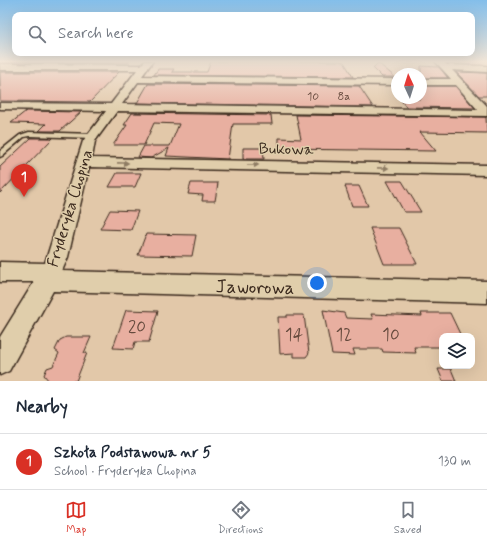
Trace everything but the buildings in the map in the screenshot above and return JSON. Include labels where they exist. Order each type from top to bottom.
[{"type":"street","name":"Fryderyka Chopina","points":[[0,362],[49,277],[64,237],[89,141],[135,79]]},
{"type":"street","points":[[334,79],[391,82]]},
{"type":"street","points":[[457,79],[487,113]]},
{"type":"street","points":[[427,82],[460,82]]},
{"type":"street","points":[[0,106],[487,113]]},
{"type":"street","name":"Bukowa","points":[[84,162],[487,170]]},
{"type":"street","name":"Jaworowa","points":[[0,272],[49,277],[487,292]]},
{"type":"lane","points":[[0,155],[22,136],[29,134],[93,136]]},
{"type":"place","name":"Szkoła Podstawowa nr 5","points":[[24,197]]}]
